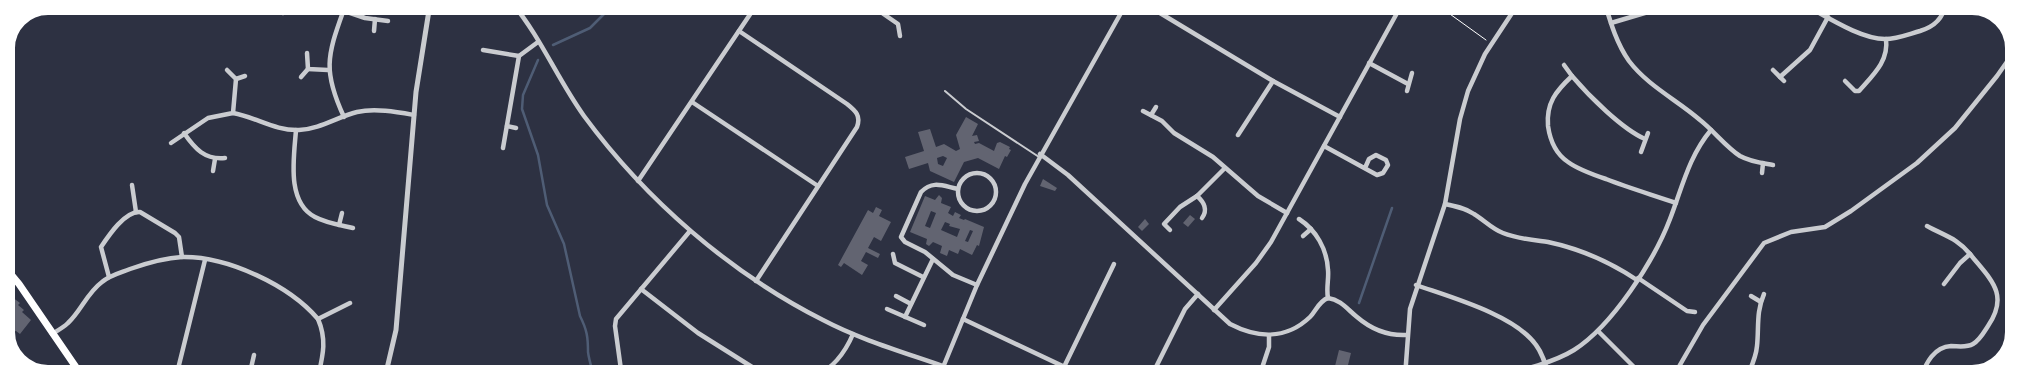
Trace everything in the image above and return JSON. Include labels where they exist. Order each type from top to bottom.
[{"type":"main road","points":[[13,277],[76,368]]},
{"type":"street","points":[[344,117],[334,96],[328,70],[332,43],[343,12],[375,20],[388,21]]},
{"type":"street","points":[[388,368],[398,314],[414,115],[419,69],[429,12]]},
{"type":"street","points":[[518,12],[583,115],[638,181],[690,231],[756,281],[817,317],[853,334],[943,366],[977,286],[1040,155],[1121,12]]},
{"type":"street","points":[[638,181],[752,12]]},
{"type":"street","points":[[881,12],[898,24],[900,36]]},
{"type":"street","points":[[1159,12],[1273,81],[1340,117]]},
{"type":"street","points":[[1214,310],[1256,263],[1271,242],[1397,12]]},
{"type":"street","points":[[1405,368],[1410,308],[1416,285],[1445,204],[1460,119],[1468,91],[1491,44],[1513,12]]},
{"type":"street","points":[[1608,12],[1629,60],[1640,73],[1738,154],[1751,161],[1774,165]]},
{"type":"street","points":[[1611,23],[1648,12]]},
{"type":"street","points":[[1817,12],[1866,36],[1886,39],[1932,26],[1941,17],[1943,12]]},
{"type":"street","points":[[1780,77],[1810,50],[1828,18]]},
{"type":"street","points":[[374,31],[375,20]]},
{"type":"street","points":[[739,31],[857,112],[859,118],[857,128],[756,281]]},
{"type":"street","points":[[1845,81],[1860,94],[1884,59],[1887,48],[1886,39]]},
{"type":"street","points":[[503,148],[519,56],[538,42]]},
{"type":"street","points":[[482,50],[519,56]]},
{"type":"street","points":[[301,77],[308,69],[308,53]]},
{"type":"street","points":[[1369,62],[1408,84]]},
{"type":"street","points":[[1678,368],[1703,325],[1764,243],[1791,232],[1825,227],[1851,211],[1917,162],[1955,128],[2007,62]]},
{"type":"street","points":[[1564,65],[1582,88],[1628,129],[1645,139]]},
{"type":"street","points":[[308,69],[328,70]]},
{"type":"street","points":[[227,70],[236,79]]},
{"type":"street","points":[[1773,70],[1784,81]]},
{"type":"street","points":[[1407,91],[1412,73]]},
{"type":"street","points":[[236,79],[245,76]]},
{"type":"street","points":[[1572,76],[1558,90],[1550,102],[1548,115],[1551,138],[1559,154],[1579,168],[1676,203]]},
{"type":"street","points":[[233,113],[236,79]]},
{"type":"street","points":[[1238,135],[1273,81]]},
{"type":"street","points":[[692,102],[818,186]]},
{"type":"street","points":[[1151,115],[1156,107]]},
{"type":"street","points":[[171,143],[208,118],[233,113],[277,128],[296,130],[319,127],[366,111],[414,115]]},
{"type":"street","points":[[1142,111],[1162,121],[1179,136],[1213,157],[1258,196],[1288,213]]},
{"type":"street","points":[[507,126],[516,128]]},
{"type":"street","points":[[296,130],[295,179],[298,199],[303,208],[310,215],[352,228]]},
{"type":"street","points":[[1524,368],[1573,351],[1599,332],[1638,279],[1657,248],[1693,155],[1711,130]]},
{"type":"street","points":[[184,133],[201,154],[215,159],[225,158]]},
{"type":"street","points":[[1641,152],[1648,133]]},
{"type":"street","points":[[1324,146],[1377,175],[1383,173],[1388,165],[1386,160],[1376,154],[1369,159],[1365,168]]},
{"type":"street","points":[[1040,155],[1068,175],[1214,310],[1230,324],[1240,329],[1257,335],[1269,336],[1278,334],[1298,326],[1316,311],[1321,302],[1328,298]]},
{"type":"street","points":[[213,171],[215,159]]},
{"type":"street","points":[[1762,173],[1763,163]]},
{"type":"street","points":[[1170,230],[1164,224],[1180,207],[1197,196],[1225,168]]},
{"type":"street","points":[[970,174],[983,174],[993,182],[996,194],[991,206],[980,211],[974,211],[968,210],[960,201],[958,189],[960,183],[970,174]]},
{"type":"street","points":[[958,189],[938,184],[926,188],[922,192],[902,232],[902,240],[925,252],[953,275],[977,286]]},
{"type":"street","points":[[132,185],[136,212]]},
{"type":"street","points":[[1197,196],[1205,208],[1205,214],[1202,218]]},
{"type":"street","points":[[1445,204],[1462,207],[1500,232],[1513,237],[1568,247],[1598,257],[1638,279],[1686,311],[1695,312]]},
{"type":"street","points":[[109,277],[101,246],[127,216],[136,212],[140,212],[176,233],[182,257]]},
{"type":"street","points":[[338,225],[342,213]]},
{"type":"street","points":[[1299,219],[1318,237],[1325,252],[1329,271],[1328,298]]},
{"type":"street","points":[[1924,368],[1937,350],[1968,346],[1978,340],[1993,319],[1998,303],[1996,285],[1970,254],[1957,240],[1927,226]]},
{"type":"street","points":[[1303,236],[1311,229]]},
{"type":"street","points":[[621,368],[615,326],[616,319],[690,231]]},
{"type":"street","points":[[893,254],[895,263],[923,277]]},
{"type":"street","points":[[1944,284],[1960,263],[1970,254]]},
{"type":"street","points":[[52,334],[68,323],[93,291],[109,277],[155,260],[182,257],[205,260],[259,276],[282,288],[309,308],[318,319],[324,334],[325,345],[320,368]]},
{"type":"street","points":[[906,317],[933,259]]},
{"type":"street","points":[[178,368],[205,260]]},
{"type":"street","points":[[963,319],[1064,367],[1114,264]]},
{"type":"street","points":[[1416,285],[1464,302],[1510,323],[1535,343],[1546,368]]},
{"type":"street","points":[[641,289],[698,333],[754,368]]},
{"type":"street","points":[[1156,368],[1185,309],[1198,294]]},
{"type":"street","points":[[1751,368],[1757,346],[1757,318],[1764,294]]},
{"type":"street","points":[[896,296],[911,304]]},
{"type":"street","points":[[1751,296],[1761,302]]},
{"type":"street","points":[[1328,298],[1341,303],[1362,322],[1371,327],[1388,334],[1407,336]]},
{"type":"street","points":[[318,319],[350,303]]},
{"type":"street","points":[[887,309],[924,325]]},
{"type":"street","points":[[1599,332],[1635,368]]},
{"type":"street","points":[[828,368],[839,359],[853,334]]},
{"type":"street","points":[[1262,368],[1269,347],[1269,336]]},
{"type":"street","points":[[251,368],[254,355]]},
{"type":"lane","points":[[945,91],[966,110],[1040,155]]},
{"type":"path","points":[[1447,12],[1491,44]]},
{"type":"building","points":[[966,117],[978,124],[972,136],[977,135],[979,141],[974,142],[975,144],[979,143],[994,151],[997,143],[1000,142],[1010,147],[1009,149],[1011,150],[1007,157],[1005,156],[999,169],[978,158],[964,162],[954,182],[930,171],[928,163],[909,169],[905,157],[924,151],[918,132],[930,129],[936,147],[944,144],[956,151],[960,149],[956,135]],"holes":[[[943,156],[947,158],[943,166],[938,164],[937,158]]]},
{"type":"building","points":[[1043,179],[1057,188],[1055,191],[1040,186]]},
{"type":"building","points":[[939,195],[942,198],[941,203],[951,207],[948,213],[953,216],[955,212],[961,215],[959,218],[984,227],[979,246],[977,245],[972,255],[960,249],[958,254],[949,250],[947,256],[940,253],[942,246],[933,242],[929,246],[926,244],[927,239],[910,232],[925,196],[935,200]],"holes":[[[931,211],[936,213],[930,228],[925,226]],[[945,222],[950,224],[949,226],[960,229],[957,237],[941,230]],[[970,230],[973,231],[968,242],[965,241]]]},
{"type":"building","points":[[876,207],[882,210],[879,216],[891,222],[881,241],[874,237],[868,248],[880,254],[878,258],[866,252],[861,261],[868,265],[862,275],[844,263],[841,267],[838,265],[868,210],[873,213]]},
{"type":"building","points":[[1190,215],[1195,219],[1188,227],[1183,223]]},
{"type":"building","points":[[1145,219],[1149,224],[1142,231],[1138,227]]},
{"type":"building","points":[[13,298],[20,303],[18,305],[24,310],[22,312],[31,320],[20,334],[16,331],[13,332]]},
{"type":"building","points":[[1339,350],[1351,353],[1347,368],[1334,368]]},
{"type":"waterway","points":[[553,45],[590,28],[606,12]]},
{"type":"waterway","points":[[538,60],[523,95],[522,109],[538,155],[547,205],[564,244],[580,316],[587,334],[588,355],[592,368]]},
{"type":"waterway","points":[[1359,303],[1392,208]]}]
